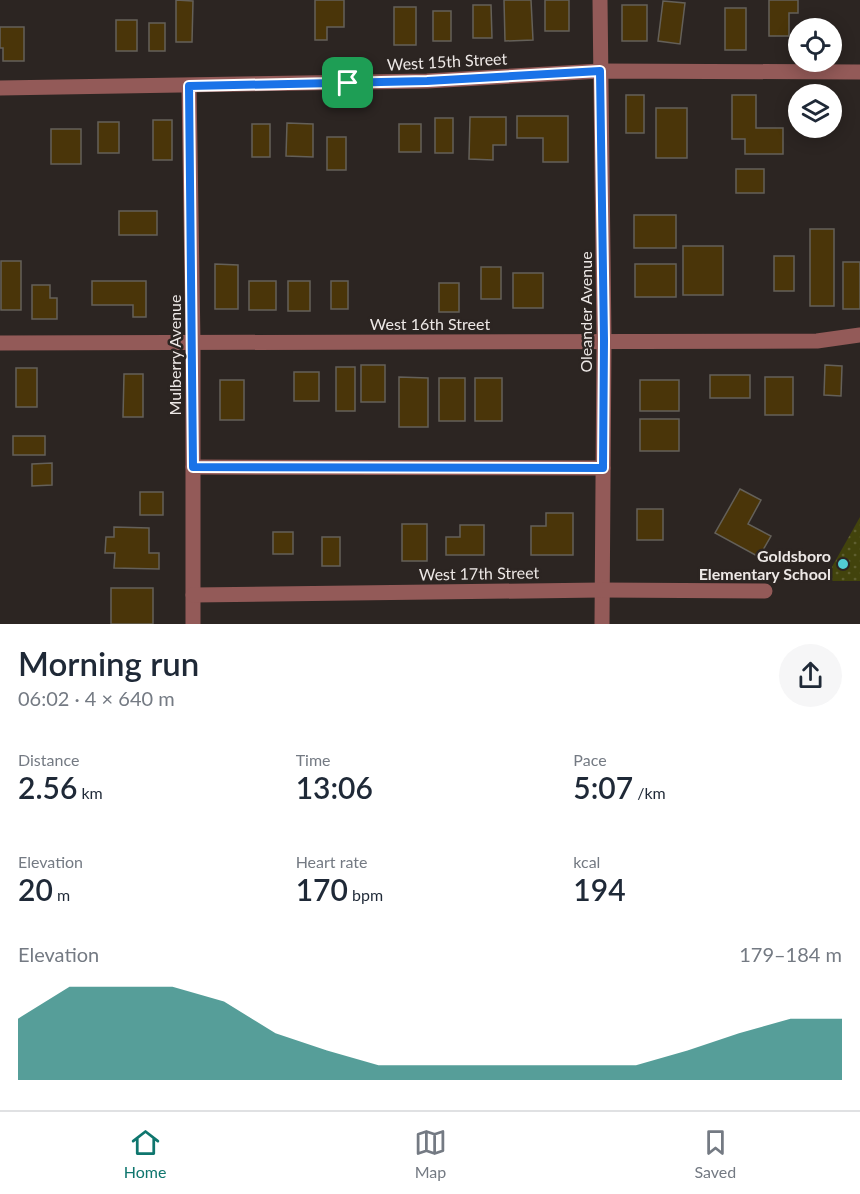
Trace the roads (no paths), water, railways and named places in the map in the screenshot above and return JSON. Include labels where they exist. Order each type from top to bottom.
[{"type":"street","name":"Oleander Avenue","points":[[600,0],[604,340],[602,624]]},
{"type":"street","name":"West 15th Street","points":[[0,88],[427,81],[600,71],[860,72]]},
{"type":"street","name":"Mulberry Avenue","points":[[189,86],[193,343],[193,624]]},
{"type":"street","name":"West 16th Street","points":[[0,343],[817,341],[860,335]]},
{"type":"street","points":[[193,467],[603,468]]},
{"type":"street","name":"West 17th Street","points":[[193,595],[601,590],[765,591]]},
{"type":"place","name":"Goldsboro Elementary School","points":[[843,564]]}]
